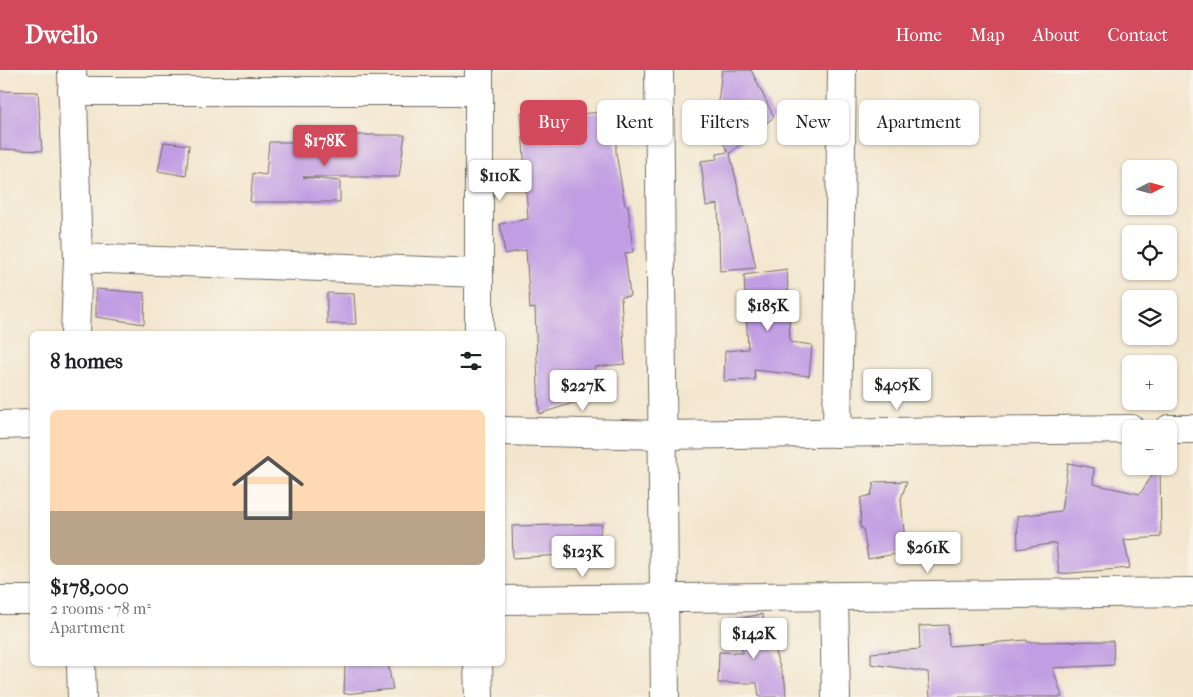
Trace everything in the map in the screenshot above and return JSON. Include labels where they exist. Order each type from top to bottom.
[{"type":"street","points":[[659,70],[665,697]]},
{"type":"street","points":[[837,433],[842,70]]},
{"type":"street","points":[[75,331],[78,258],[72,81],[479,81],[479,331]]},
{"type":"street","points":[[78,258],[479,273]]},
{"type":"street","points":[[0,425],[30,424]]},
{"type":"street","points":[[505,431],[662,435],[1122,429]]},
{"type":"street","points":[[1177,429],[1193,429]]},
{"type":"street","points":[[505,600],[1193,592]]},
{"type":"street","points":[[834,597],[836,697]]},
{"type":"street","points":[[0,600],[30,600]]},
{"type":"street","points":[[81,666],[82,697]]},
{"type":"street","points":[[478,666],[479,697]]},
{"type":"building","points":[[722,70],[751,70],[766,100],[718,100]]},
{"type":"building","points":[[0,91],[38,92],[42,151],[0,149]]},
{"type":"building","points":[[767,103],[774,117],[767,123]]},
{"type":"building","points":[[587,113],[597,113],[597,145],[616,145],[625,205],[628,205],[633,252],[625,253],[630,296],[621,297],[625,364],[594,367],[601,398],[573,403],[539,414],[535,308],[530,309],[526,250],[505,254],[500,224],[528,219],[523,145],[587,145]]},
{"type":"building","points":[[347,135],[405,135],[399,177],[303,177],[340,181],[340,202],[250,202],[253,173],[266,175],[269,142],[345,142]]},
{"type":"building","points":[[164,142],[189,145],[186,176],[158,171]]},
{"type":"building","points":[[724,145],[740,145],[730,153],[756,268],[720,271],[718,204],[706,206],[701,161],[717,159],[717,154],[728,152]]},
{"type":"building","points":[[787,269],[790,342],[812,345],[809,376],[754,370],[755,380],[724,381],[725,351],[748,349],[744,275]]},
{"type":"building","points":[[96,289],[145,293],[144,324],[96,317]]},
{"type":"building","points":[[327,293],[354,294],[356,324],[327,324]]},
{"type":"building","points":[[1068,463],[1094,468],[1093,484],[1140,494],[1152,475],[1160,475],[1161,537],[1124,540],[1130,568],[1059,574],[1056,543],[1018,549],[1017,516],[1061,511]]},
{"type":"building","points":[[907,481],[901,499],[906,552],[868,559],[863,528],[860,528],[861,498],[871,495],[874,482]]},
{"type":"building","points":[[602,524],[596,553],[513,558],[512,526]]},
{"type":"building","points":[[762,614],[785,682],[786,697],[759,697],[757,683],[718,683],[719,652],[743,653],[736,619]]},
{"type":"building","points":[[948,625],[949,646],[1027,640],[1027,642],[1113,641],[1114,665],[1053,668],[1062,697],[930,697],[928,672],[871,664],[871,653],[920,649],[919,626]]},
{"type":"building","points":[[345,666],[388,666],[393,689],[344,694]]}]
